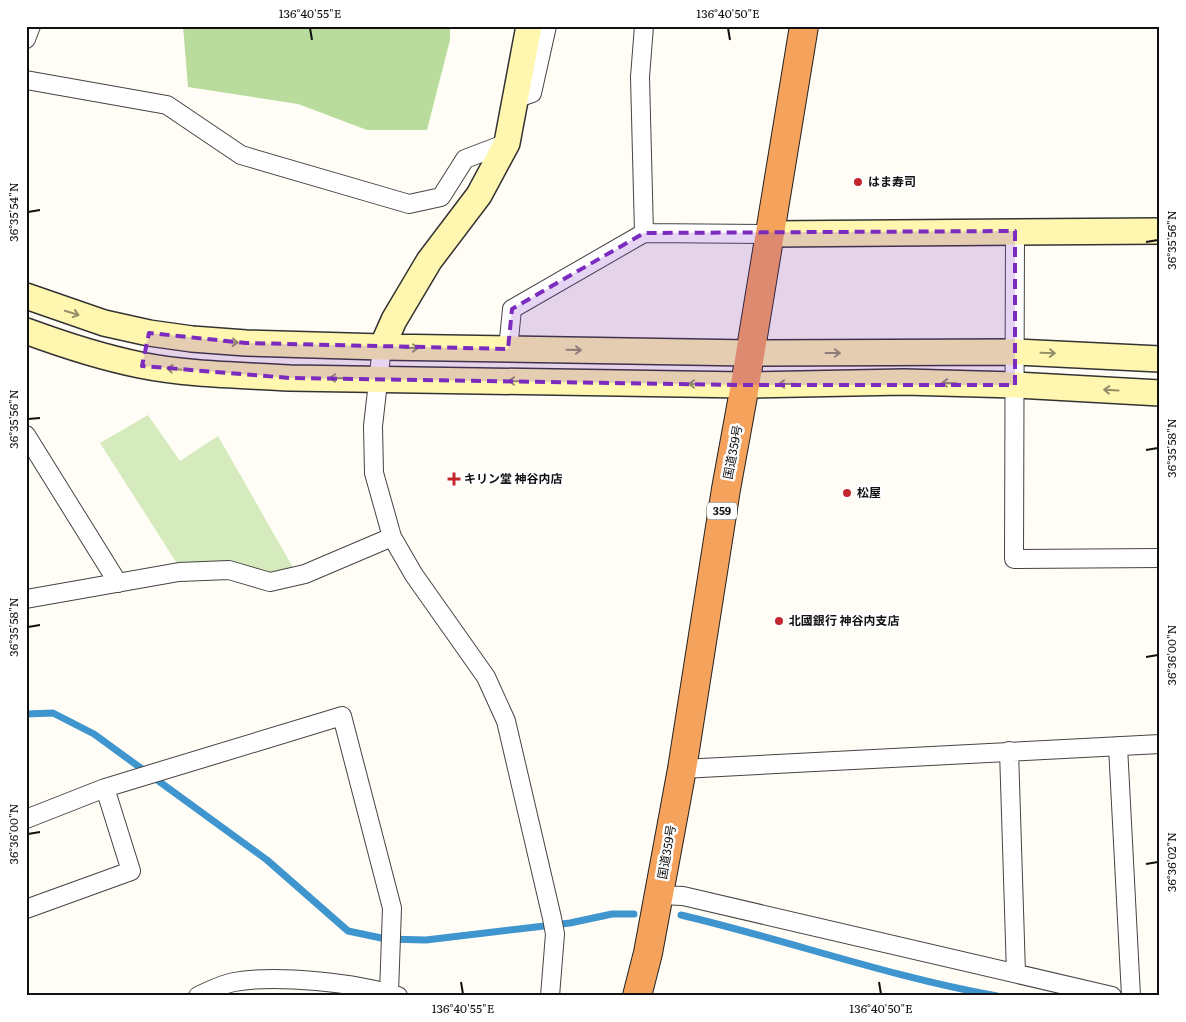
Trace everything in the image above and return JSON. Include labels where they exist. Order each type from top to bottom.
[{"type":"highway","name":"国道359号","points":[[638,996],[682,769],[726,489],[804,26]]},
{"type":"street","points":[[26,39],[31,26]]},
{"type":"street","points":[[529,26],[508,143],[479,195],[420,275],[394,320],[382,347],[373,426],[374,473],[392,537],[414,575],[486,677],[506,721],[553,926],[550,996]]},
{"type":"street","points":[[515,99],[532,93],[547,26]]},
{"type":"street","points":[[644,26],[640,77],[644,233]]},
{"type":"street","points":[[26,80],[167,105],[241,156],[409,204],[440,197],[465,159],[508,143]]},
{"type":"street","points":[[508,349],[512,309],[644,233],[1160,231]]},
{"type":"street","points":[[1015,232],[1014,559],[1160,558]]},
{"type":"street","points":[[26,296],[104,323],[149,333],[192,339],[246,343],[749,353],[1015,352],[1160,359]]},
{"type":"street","points":[[26,331],[82,351],[142,366],[222,374],[378,379],[745,385],[904,382],[1015,385],[1160,393]]},
{"type":"street","points":[[142,366],[149,333]]},
{"type":"street","points":[[26,436],[118,583]]},
{"type":"street","points":[[26,599],[179,572],[229,570],[270,582],[305,574],[392,537]]},
{"type":"street","points":[[26,819],[105,788],[342,716],[392,908],[390,952],[394,994],[378,989],[273,978],[233,982],[198,996]]},
{"type":"street","points":[[682,769],[1160,744]]},
{"type":"street","points":[[1118,746],[1131,996]]},
{"type":"street","points":[[1009,751],[1016,973]]},
{"type":"street","points":[[26,909],[131,871],[105,788]]},
{"type":"street","points":[[659,894],[683,896],[1112,996]]},
{"type":"highlighted area","points":[[1015,231],[1015,385],[745,385],[290,378],[142,366],[149,333],[246,343],[508,349],[512,309],[644,233]]},
{"type":"green space","points":[[183,26],[450,26],[450,40],[427,130],[367,130],[298,104],[188,87]]},
{"type":"green space","points":[[148,415],[180,461],[218,436],[295,571],[271,575],[212,563],[200,562],[178,565],[100,443]]},
{"type":"waterway","points":[[26,714],[53,713],[94,734],[267,860],[348,931],[386,939],[426,940],[570,923],[612,914],[634,914]]},
{"type":"waterway","points":[[681,915],[917,979],[997,996]]},
{"type":"place","name":"はま寿司","points":[[858,182]]},
{"type":"place","name":"キリン堂 神谷内店","points":[[454,479]]},
{"type":"place","name":"松屋","points":[[847,493]]},
{"type":"place","name":"北國銀行 神谷内支店","points":[[779,621]]}]
